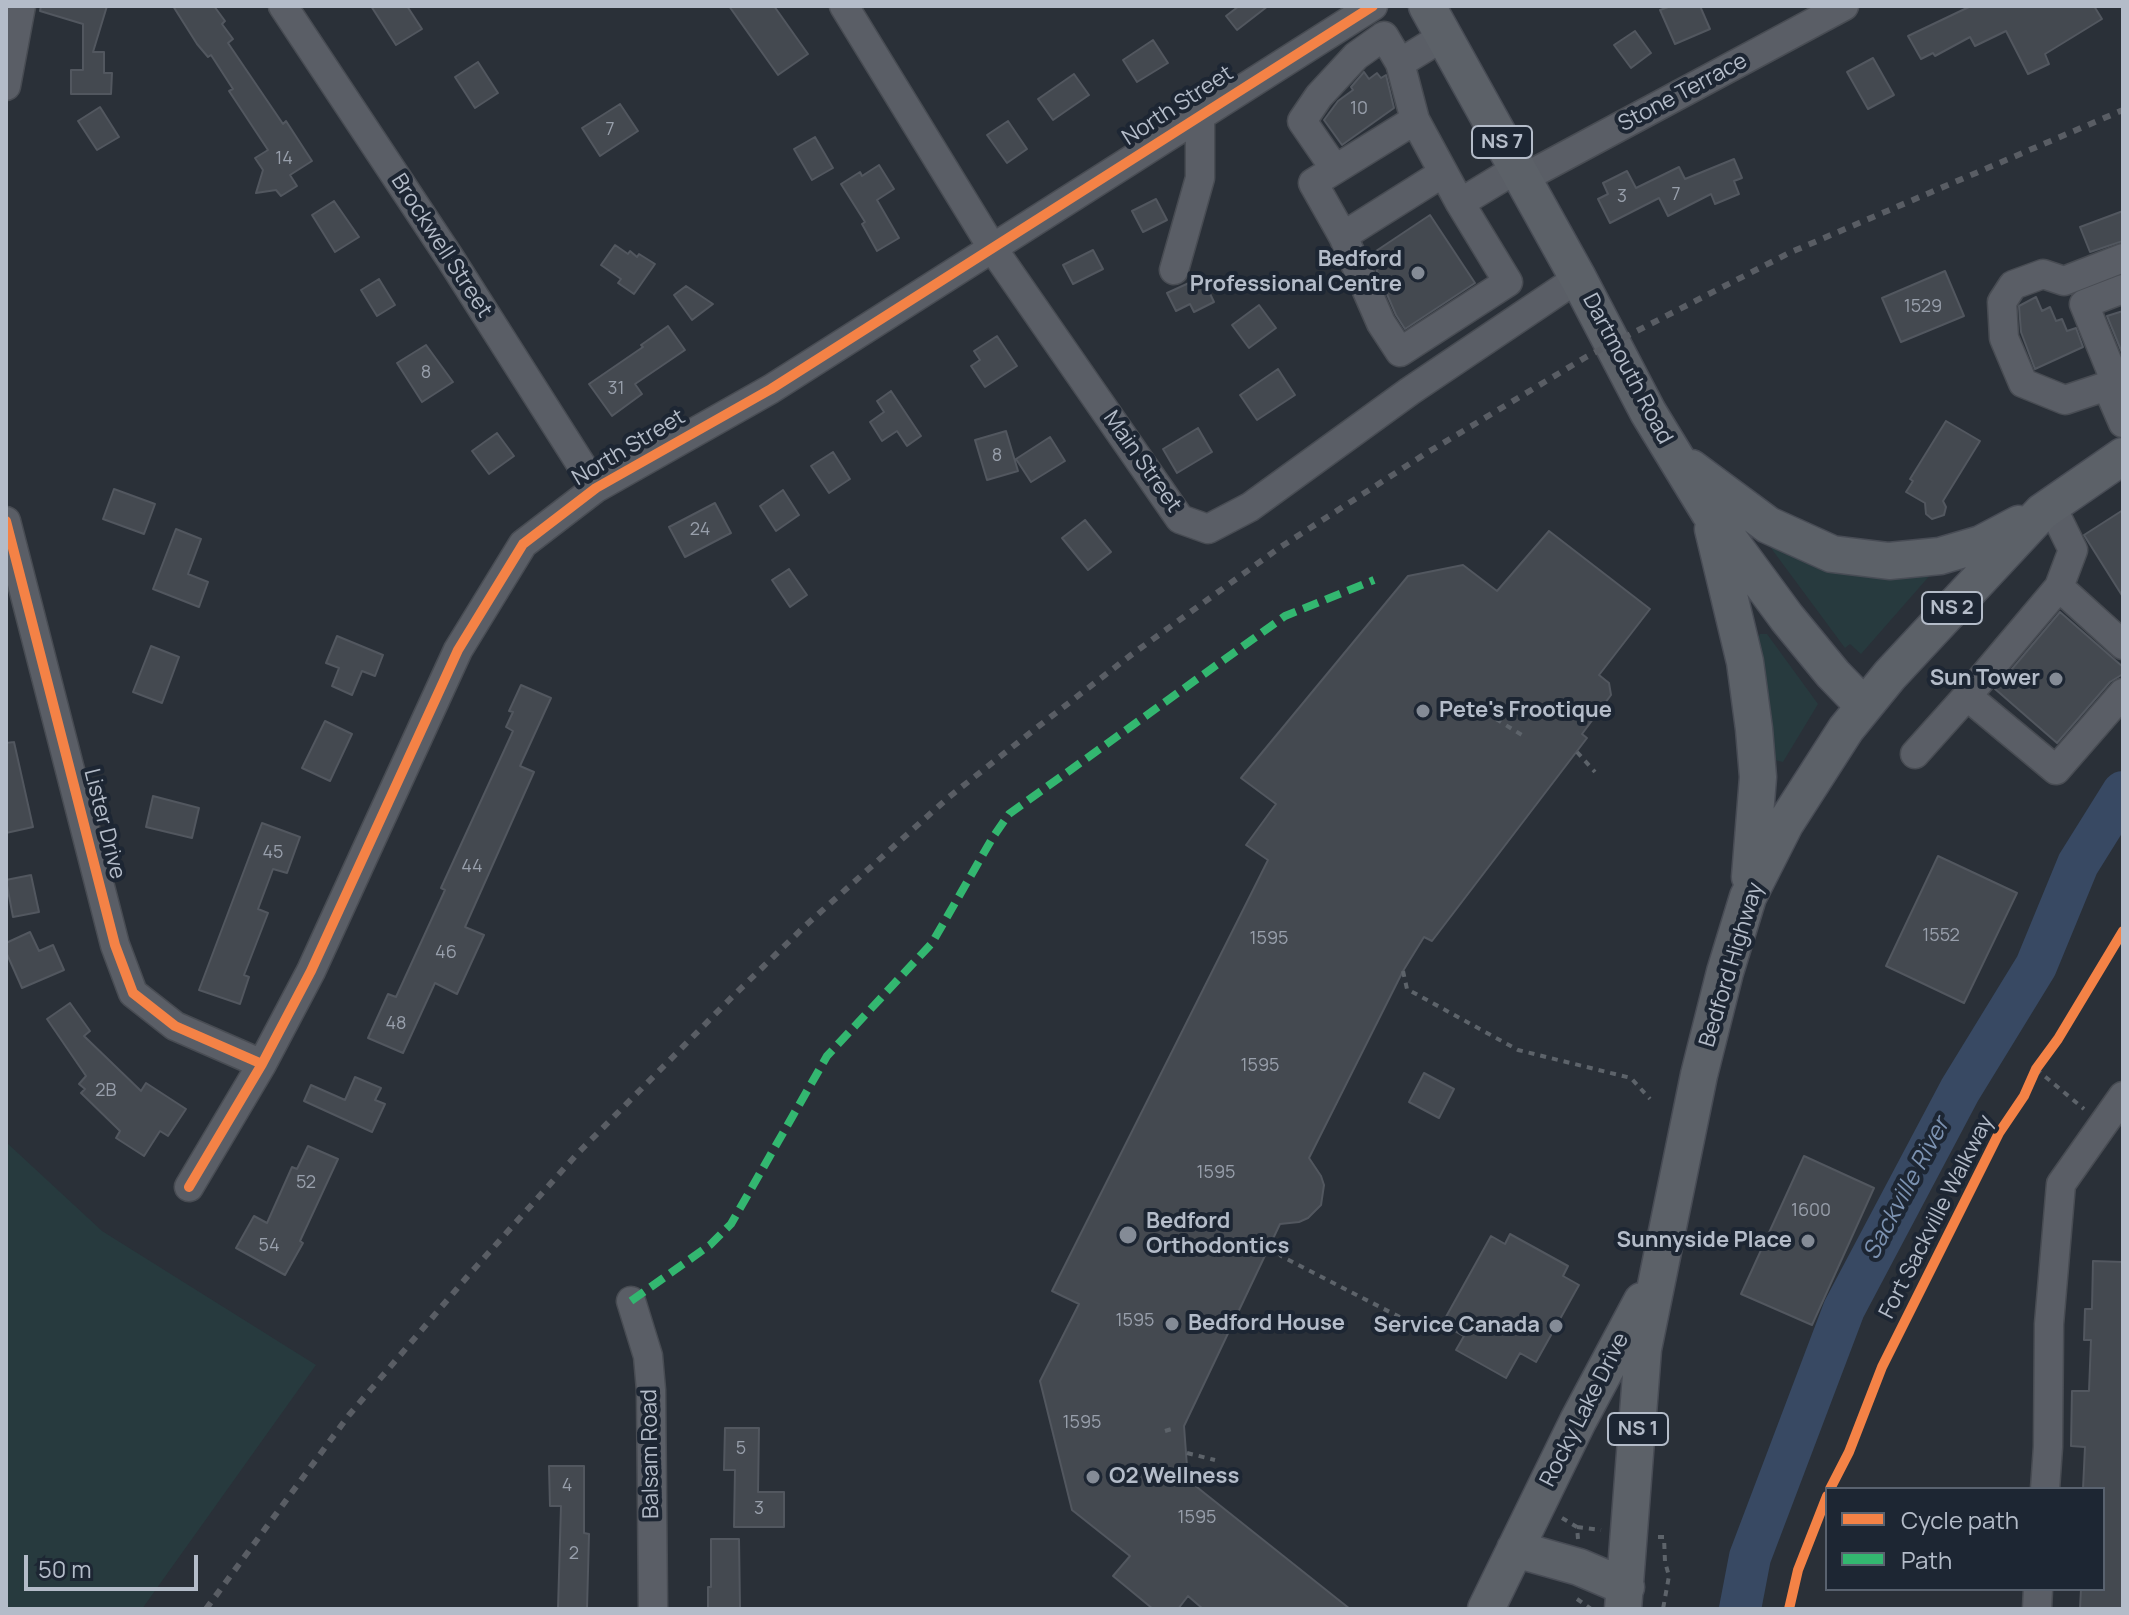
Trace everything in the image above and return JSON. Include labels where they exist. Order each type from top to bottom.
[{"type":"main road","name":"Dartmouth Road","points":[[1435,21],[1578,278],[1648,412],[1709,512],[1787,618],[1864,706]]},
{"type":"main road","points":[[1674,456],[1768,525],[1832,554],[1871,560],[1904,561],[1940,556],[1981,544],[2047,509]]},
{"type":"main road","name":"Bedford Highway","points":[[1625,1598],[1643,1349],[1705,1050],[1748,897],[1785,824],[1864,706],[2047,509],[2123,456]]},
{"type":"main road","points":[[1709,512],[1732,599],[1754,729],[1758,777],[1748,897]]},
{"type":"main road","name":"Rocky Lake Drive","points":[[1486,1609],[1578,1421],[1658,1271]]},
{"type":"main road","points":[[1515,1549],[1579,1567],[1625,1598]]},
{"type":"street","points":[[6,86],[21,6]]},
{"type":"street","name":"Brockwell Street","points":[[283,6],[450,258],[596,488]]},
{"type":"street","name":"Main Street","points":[[844,6],[993,249],[1180,519],[1208,529],[1250,507],[1410,391],[1578,278]]},
{"type":"street","name":"North Street","points":[[189,1187],[262,1064],[311,971],[458,650],[523,544],[596,488],[771,389],[1373,6]]},
{"type":"street","name":"Stone Terrace","points":[[1460,203],[1844,6]]},
{"type":"street","points":[[1400,63],[1435,21]]},
{"type":"street","points":[[1335,169],[1302,121],[1319,96],[1356,56],[1384,36],[1400,63],[1415,120],[1508,282],[1400,352],[1381,323],[1343,236],[1313,183],[1415,120]]},
{"type":"street","points":[[1174,270],[1200,178],[1200,116]]},
{"type":"street","points":[[1343,236],[1443,173]]},
{"type":"street","points":[[2123,258],[2064,281],[2043,274],[2013,285],[2002,302],[2004,338],[2023,383],[2065,400],[2107,386],[2123,423]]},
{"type":"street","points":[[2123,289],[2084,304],[2123,400]]},
{"type":"street","points":[[1915,754],[2059,587],[2073,550],[2047,509]]},
{"type":"street","name":"Lister Drive","points":[[6,521],[115,945],[133,993],[175,1026],[262,1064]]},
{"type":"street","points":[[2059,587],[2123,645]]},
{"type":"street","points":[[1967,696],[2056,770],[2123,693]]},
{"type":"street","points":[[2045,1487],[2049,1324],[2061,1184],[2123,1096]]},
{"type":"street","name":"Balsam Road","points":[[631,1301],[648,1356],[651,1390],[653,1609]]},
{"type":"path","points":[[1477,709],[1482,703]]},
{"type":"path","points":[[1496,719],[1525,737]]},
{"type":"path","points":[[1577,752],[1595,772]]},
{"type":"path","points":[[1403,971],[1407,989],[1518,1050],[1631,1078],[1650,1099]]},
{"type":"path","points":[[2036,1069],[2103,1125]]},
{"type":"path","points":[[1271,1243],[1281,1256],[1419,1327]]},
{"type":"path","points":[[1165,1431],[1175,1428]]},
{"type":"path","points":[[1187,1453],[1215,1460]]},
{"type":"path","points":[[1789,1609],[1798,1570],[1825,1501]]},
{"type":"path","points":[[1577,1600],[1577,1609]]},
{"type":"green space","points":[[1768,544],[1932,573],[1861,654],[1850,644],[1845,648]]},
{"type":"green space","points":[[1760,634],[1767,634],[1818,704],[1783,762],[1773,757],[1757,639]]},
{"type":"green space","points":[[6,1142],[102,1231],[316,1365],[142,1609],[6,1609]]},
{"type":"building","points":[[41,6],[107,6],[93,52],[104,52],[104,73],[112,73],[111,94],[71,94],[71,70],[83,70],[83,24],[40,11]]},
{"type":"building","points":[[173,6],[214,6],[225,21],[222,24],[233,39],[228,43],[312,161],[290,175],[297,186],[281,196],[276,190],[256,193],[263,170],[255,158],[268,150],[229,91],[233,89],[211,55],[208,57],[197,44]]},
{"type":"building","points":[[371,6],[407,6],[422,29],[396,45]]},
{"type":"building","points":[[729,6],[774,6],[808,54],[778,75]]},
{"type":"building","points":[[1239,6],[1268,6],[1237,30],[1226,16]]},
{"type":"building","points":[[1671,6],[1700,6],[1710,29],[1675,44],[1660,10]]},
{"type":"building","points":[[1971,6],[2094,6],[2102,19],[2045,54],[2049,64],[2028,74],[2006,31],[1975,46],[1970,37],[1935,56],[1933,53],[1921,59],[1908,36]]},
{"type":"building","points":[[1635,31],[1651,53],[1631,68],[1614,45]]},
{"type":"building","points":[[1153,40],[1168,63],[1137,82],[1123,60]]},
{"type":"building","points":[[1873,58],[1894,95],[1868,109],[1847,72]]},
{"type":"building","points":[[478,62],[498,93],[475,108],[455,77]]},
{"type":"building","points":[[1364,72],[1369,79],[1377,73],[1381,78],[1386,75],[1394,108],[1342,145],[1324,120],[1338,101],[1353,90],[1351,87]]},
{"type":"building","points":[[1074,74],[1089,95],[1053,120],[1038,99]]},
{"type":"building","points":[[620,104],[638,131],[600,156],[582,128]]},
{"type":"building","points":[[100,107],[119,137],[97,150],[78,121]]},
{"type":"building","points":[[1008,121],[1027,149],[1007,163],[987,135]]},
{"type":"building","points":[[815,137],[833,168],[812,180],[794,149]]},
{"type":"building","points":[[1734,159],[1742,178],[1734,181],[1739,194],[1715,204],[1711,194],[1668,216],[1659,198],[1610,223],[1598,199],[1608,194],[1603,183],[1627,171],[1636,188],[1679,167],[1685,179]]},
{"type":"building","points":[[879,165],[894,189],[877,200],[899,238],[877,251],[862,224],[865,222],[841,184]]},
{"type":"building","points":[[1156,199],[1167,220],[1143,232],[1132,211]]},
{"type":"building","points":[[334,201],[359,237],[335,252],[312,215]]},
{"type":"building","points":[[2123,211],[2123,241],[2090,252],[2080,227]]},
{"type":"building","name":"Bedford Professional Centre","points":[[1430,215],[1475,283],[1405,329],[1370,255]]},
{"type":"building","points":[[615,245],[628,254],[630,251],[637,257],[639,254],[655,264],[634,294],[618,283],[621,279],[601,265]]},
{"type":"building","points":[[1093,250],[1103,269],[1073,284],[1063,265]]},
{"type":"building","points":[[1945,271],[1964,316],[1901,342],[1882,298]]},
{"type":"building","points":[[1202,277],[1214,302],[1194,312],[1190,304],[1176,311],[1167,293]]},
{"type":"building","points":[[379,279],[395,305],[377,316],[361,290]]},
{"type":"building","points":[[686,286],[713,304],[692,320],[674,295]]},
{"type":"building","points":[[2036,297],[2042,311],[2050,307],[2056,321],[2062,319],[2067,331],[2076,328],[2083,347],[2035,369],[2021,332],[2019,306]]},
{"type":"building","points":[[1259,305],[1276,328],[1249,348],[1232,325]]},
{"type":"building","points":[[2123,311],[2123,355],[2107,316]]},
{"type":"building","points":[[668,326],[685,350],[635,384],[642,394],[612,416],[589,384]]},
{"type":"building","points":[[997,336],[1017,366],[985,387],[971,366],[980,360],[974,351]]},
{"type":"building","points":[[426,345],[453,382],[422,402],[397,363]]},
{"type":"building","points":[[1278,369],[1295,395],[1257,420],[1240,395]]},
{"type":"building","points":[[891,391],[921,436],[907,446],[897,431],[882,441],[870,422],[884,412],[877,401]]},
{"type":"building","points":[[1946,421],[1980,441],[1943,501],[1946,507],[1944,515],[1932,519],[1926,514],[1925,503],[1906,492],[1913,481],[1910,479]]},
{"type":"building","points":[[1198,428],[1212,452],[1177,473],[1163,449]]},
{"type":"building","points":[[1006,431],[1018,471],[987,480],[975,440]]},
{"type":"building","points":[[497,433],[514,456],[489,474],[472,451]]},
{"type":"building","points":[[1050,437],[1065,461],[1031,482],[1016,459]]},
{"type":"building","points":[[833,452],[850,479],[829,493],[811,466]]},
{"type":"building","points":[[114,489],[155,504],[144,534],[103,519]]},
{"type":"building","points":[[783,490],[799,515],[776,531],[760,506]]},
{"type":"building","points":[[715,503],[731,533],[685,557],[669,527]]},
{"type":"building","points":[[2123,510],[2123,597],[2084,535]]},
{"type":"building","points":[[1085,520],[1111,552],[1088,570],[1062,538]]},
{"type":"building","points":[[176,529],[201,539],[188,574],[208,582],[199,607],[153,589]]},
{"type":"building","points":[[1549,531],[1650,609],[1599,675],[1609,683],[1611,695],[1582,734],[1587,738],[1432,941],[1424,937],[1403,971],[1309,1158],[1324,1185],[1321,1205],[1308,1218],[1280,1224],[1184,1426],[1188,1480],[1350,1609],[1203,1609],[1188,1596],[1178,1609],[1153,1609],[1113,1576],[1130,1556],[1072,1510],[1040,1381],[1079,1304],[1052,1291],[1268,860],[1246,845],[1276,804],[1241,778],[1408,576],[1463,565],[1497,591]]},
{"type":"building","points":[[789,569],[807,595],[790,607],[772,580]]},
{"type":"building","name":"Sun Tower","points":[[2060,612],[2123,667],[2123,674],[2110,682],[2057,743],[1995,689]]},
{"type":"building","points":[[337,636],[383,655],[375,676],[362,671],[352,695],[332,686],[339,668],[326,663]]},
{"type":"building","points":[[151,646],[179,657],[162,703],[133,692]]},
{"type":"building","points":[[521,685],[551,698],[520,766],[534,772],[465,927],[484,935],[457,994],[435,983],[403,1053],[368,1038],[388,994],[396,997],[445,890],[441,888],[513,731],[506,727],[513,712],[509,711]]},
{"type":"building","points":[[325,721],[352,734],[330,781],[302,768]]},
{"type":"building","points":[[14,742],[33,827],[6,833],[6,743]]},
{"type":"building","points":[[153,796],[199,808],[192,838],[146,827]]},
{"type":"building","points":[[262,823],[300,837],[287,873],[273,869],[258,909],[268,913],[244,975],[249,977],[240,1004],[199,990]]},
{"type":"building","points":[[1938,856],[2017,893],[1964,1003],[1886,966]]},
{"type":"building","points":[[31,875],[39,912],[13,917],[6,880]]},
{"type":"building","points":[[30,932],[39,951],[53,945],[64,970],[22,988],[6,952],[6,943]]},
{"type":"building","points":[[70,1003],[90,1031],[84,1036],[141,1091],[146,1083],[186,1109],[168,1136],[160,1131],[144,1156],[116,1138],[120,1131],[81,1093],[85,1089],[79,1084],[86,1076],[47,1019]]},
{"type":"building","points":[[1424,1073],[1454,1089],[1439,1118],[1409,1102]]},
{"type":"building","points":[[355,1077],[381,1088],[375,1100],[385,1104],[372,1132],[304,1101],[311,1085],[345,1100]]},
{"type":"building","points":[[308,1146],[338,1159],[300,1241],[303,1243],[285,1275],[236,1248],[254,1216],[267,1223],[292,1167],[297,1169]]},
{"type":"building","name":"Sunnyside Place","points":[[1804,1156],[1874,1188],[1812,1325],[1741,1294]]},
{"type":"building","points":[[1510,1234],[1568,1266],[1563,1276],[1579,1285],[1536,1362],[1520,1353],[1506,1378],[1456,1350],[1464,1336],[1442,1324],[1491,1236],[1505,1244]]},
{"type":"building","points":[[2093,1261],[2123,1262],[2123,1609],[2080,1609],[2081,1591],[2105,1591],[2105,1487],[2083,1487],[2085,1447],[2071,1446],[2072,1391],[2089,1391],[2091,1340],[2084,1340],[2085,1309],[2092,1309]]},
{"type":"building","points":[[725,1428],[759,1428],[758,1492],[784,1492],[784,1527],[734,1527],[735,1470],[724,1470]]},
{"type":"building","points":[[549,1466],[584,1466],[584,1533],[589,1534],[587,1609],[558,1609],[561,1506],[550,1506]]},
{"type":"building","points":[[711,1539],[739,1539],[740,1609],[708,1609]]},
{"type":"waterway","name":"Sackville River","points":[[1740,1609],[1750,1557],[1844,1309],[1960,1090],[2036,966],[2078,864],[2123,792]]},
{"type":"railway","points":[[206,1609],[349,1415],[577,1154],[806,925],[949,797],[1035,729],[1279,548],[1425,454],[1586,357],[1789,253],[2123,110]]},
{"type":"marked path","points":[[631,1301],[710,1245],[731,1224],[827,1056],[932,943],[1009,814],[1285,616],[1374,580]]},
{"type":"cycle path","points":[[189,1187],[262,1064],[311,971],[458,650],[523,544],[596,488],[771,389],[1373,6]]},
{"type":"cycle path","points":[[6,521],[115,945],[133,993],[175,1026],[262,1064]]},
{"type":"cycle path","name":"Fort Sackville Walkway","points":[[1831,1487],[1849,1452],[1882,1367],[1999,1133],[2123,931]]},
{"type":"cycle path","points":[[1789,1609],[1798,1570],[1825,1501]]},
{"type":"place","name":"Bedford Professional Centre","points":[[1418,273]]},
{"type":"place","name":"Sun Tower","points":[[2056,679]]},
{"type":"place","name":"Pete's Frootique","points":[[1423,711]]},
{"type":"place","name":"Bedford Orthodontics","points":[[1128,1235]]},
{"type":"place","name":"Sunnyside Place","points":[[1808,1241]]},
{"type":"place","name":"Bedford House","points":[[1172,1324]]},
{"type":"place","name":"Service Canada","points":[[1556,1326]]},
{"type":"place","name":"O2 Wellness","points":[[1093,1477]]}]
